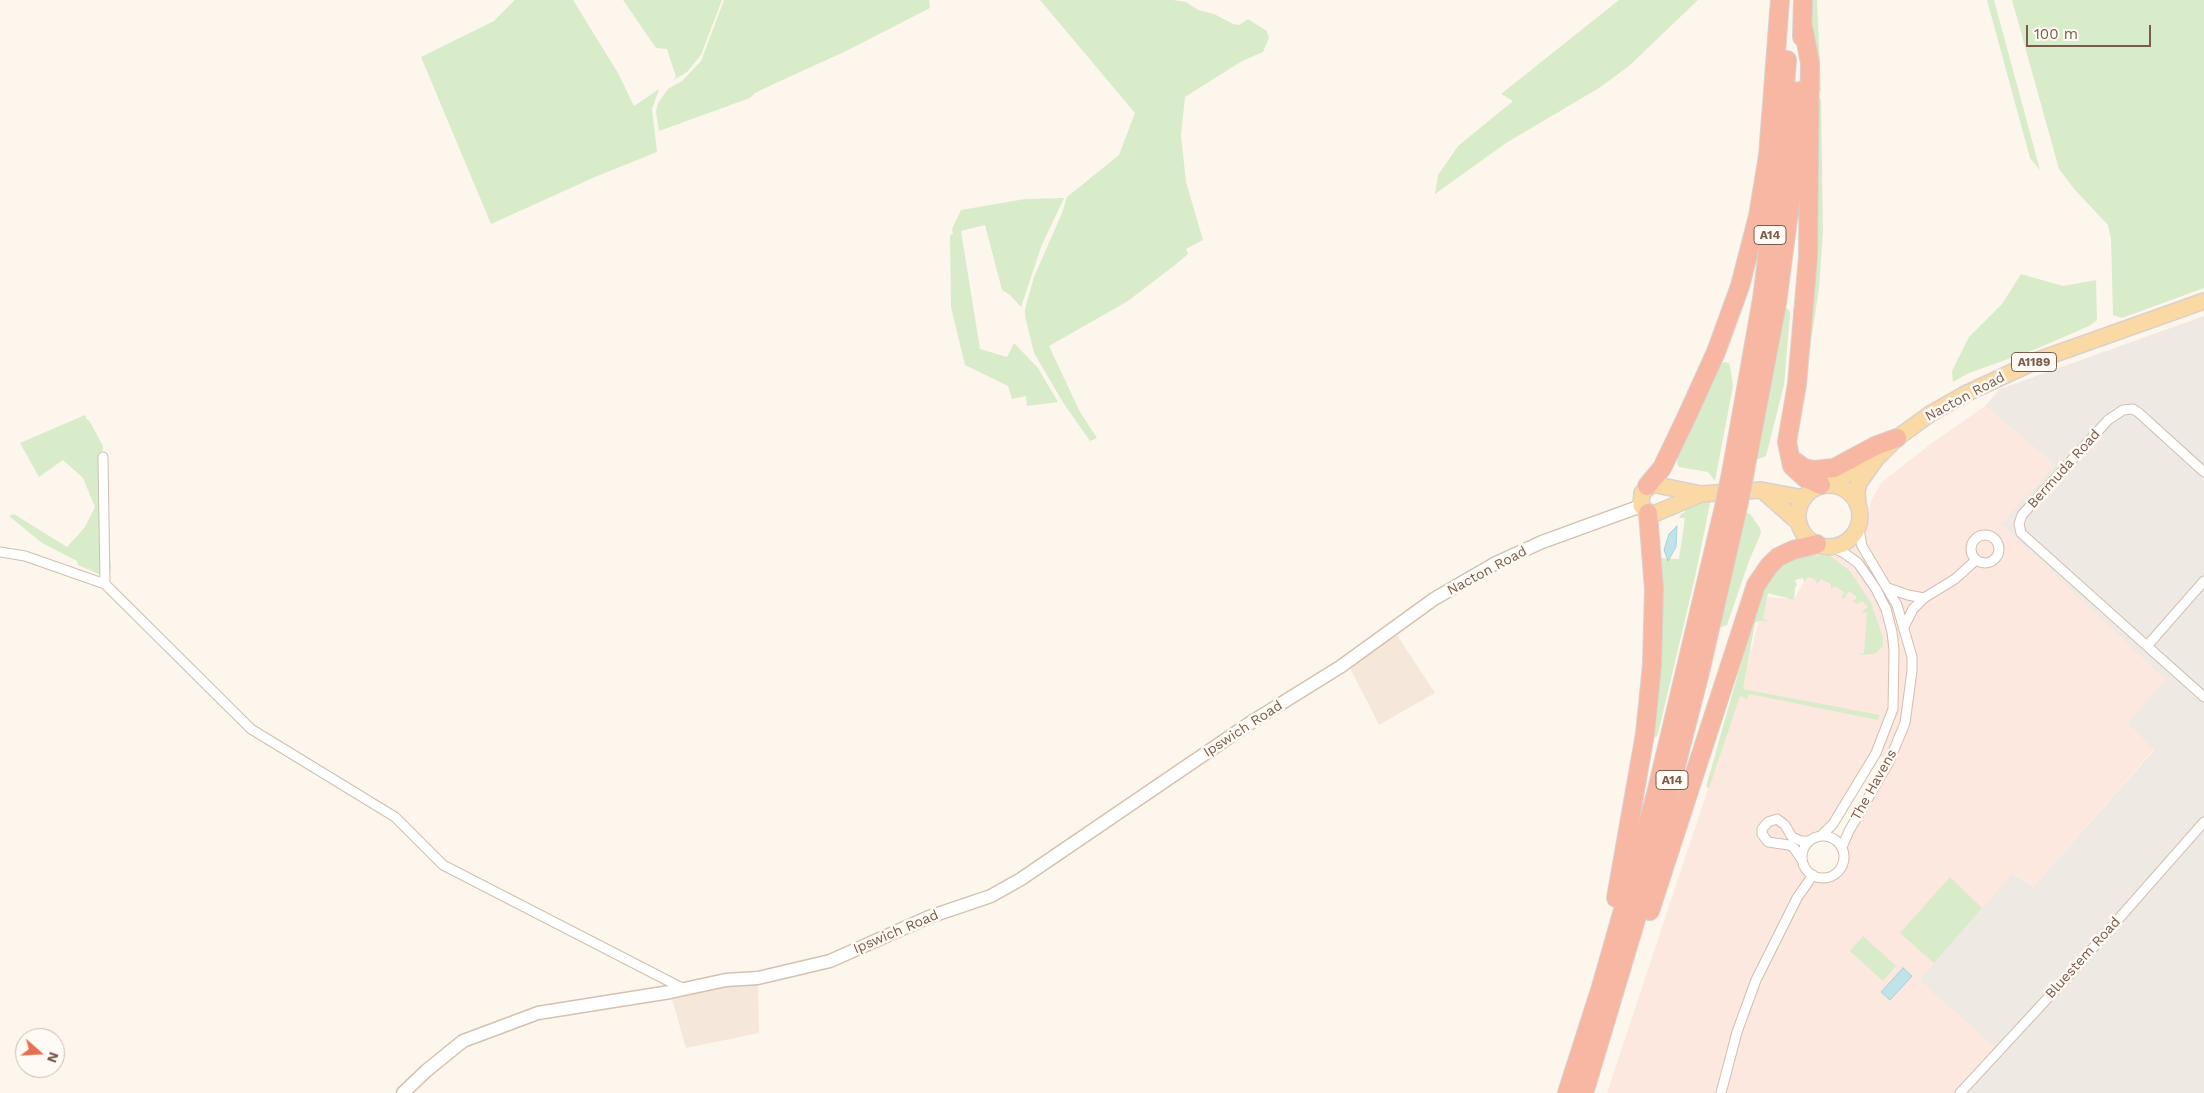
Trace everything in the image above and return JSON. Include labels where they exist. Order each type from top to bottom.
[{"type":"highway","name":"A14","points":[[1647,486],[1662,468],[1687,416],[1716,352],[1740,286],[1758,216],[1768,156],[1780,0]]},
{"type":"highway","name":"A14","points":[[1738,470],[1779,165],[1790,0]]},
{"type":"highway","name":"A14","points":[[1584,1093],[1640,906],[1700,672],[1738,470],[1778,293],[1795,166],[1803,0]]},
{"type":"highway","name":"A14","points":[[1789,454],[1787,442],[1797,384],[1808,257],[1810,63],[1803,27]]},
{"type":"highway","points":[[1789,454],[1804,468],[1824,470],[1843,465],[1875,446],[1897,438]]},
{"type":"highway","points":[[1789,454],[1792,466],[1798,473],[1824,485]]},
{"type":"highway","name":"A14","points":[[1567,1093],[1601,987],[1655,798],[1732,502]]},
{"type":"highway","name":"A14","points":[[1601,987],[1603,957],[1626,849],[1646,724],[1652,665],[1654,589],[1644,509]]},
{"type":"highway","name":"A14","points":[[1596,1056],[1618,1014],[1756,585],[1769,566],[1778,557],[1793,550],[1823,545]]},
{"type":"main road","name":"Nacton Road","points":[[1858,506],[1857,491],[1859,483],[1876,459],[1897,438],[1930,414],[1965,394],[2038,360],[2204,301]]},
{"type":"main road","name":"Nacton Road","points":[[1824,485],[1876,459]]},
{"type":"main road","points":[[1701,494],[1660,484],[1647,486],[1642,493],[1644,509],[1654,514],[1663,512],[1682,501],[1701,494],[1761,490],[1804,498]]},
{"type":"main road","points":[[1761,490],[1773,498],[1798,522],[1804,534],[1823,545],[1847,540],[1858,524],[1858,506],[1854,497],[1846,490],[1837,486],[1824,485],[1809,492],[1804,498],[1799,508],[1798,522]]},
{"type":"street","name":"Bermuda Road","points":[[2146,646],[2021,533],[2019,524],[2022,516],[2108,420],[2123,410],[2133,409],[2139,413],[2204,472]]},
{"type":"street","points":[[103,457],[105,584]]},
{"type":"street","name":"Nacton Road","points":[[1348,662],[1434,599],[1496,563],[1542,542],[1644,509]]},
{"type":"street","name":"The Havens","points":[[1812,875],[1826,878],[1838,872],[1844,860],[1842,847],[1849,831],[1889,762],[1905,723],[1912,664],[1904,627],[1888,588],[1862,546],[1858,524]]},
{"type":"street","name":"The Havens","points":[[1808,841],[1821,836],[1834,824],[1876,753],[1893,709],[1894,650],[1886,609],[1876,589],[1858,563],[1844,553],[1823,545]]},
{"type":"street","points":[[0,552],[25,556],[105,584],[251,729],[395,817],[443,865],[685,989]]},
{"type":"street","points":[[1904,627],[1912,609],[1924,598],[1955,579],[1976,560]]},
{"type":"street","points":[[2204,581],[2146,646],[2204,697]]},
{"type":"street","points":[[1888,588],[1924,598]]},
{"type":"street","name":"Ipswich Road","points":[[403,1093],[426,1071],[463,1041],[538,1013],[685,989],[726,980],[758,978],[830,961],[929,917],[991,896],[1021,879],[1245,727],[1348,662]]},
{"type":"street","points":[[1721,1093],[1736,1032],[1756,980],[1797,898],[1812,875],[1805,869],[1802,860],[1794,848],[1789,845],[1768,842],[1762,834],[1762,829],[1768,822],[1777,820],[1785,825],[1792,837],[1801,841],[1808,841],[1803,850],[1802,860]]},
{"type":"street","name":"Bluestem Road","points":[[1960,1093],[2070,974],[2204,822]]},
{"type":"street","points":[[1821,836],[1835,840],[1842,847]]},
{"type":"shaded area","points":[[2204,316],[2204,1093],[1960,1093],[1998,1050],[1936,996],[1920,979],[2013,873],[2033,887],[2154,750],[2127,723],[2165,679],[2001,524],[2055,465],[1985,406],[2000,389]]},
{"type":"shaded area","points":[[1985,406],[2055,465],[2002,524],[2166,679],[2127,723],[2154,749],[2033,887],[2014,873],[1936,996],[1998,1050],[1960,1093],[1607,1093],[1739,696],[1765,597],[1794,599],[1818,558],[1840,555],[1855,544],[1867,528],[1871,501],[1882,482],[1932,443]],"holes":[[[1876,753],[1889,762],[1842,847],[1844,860],[1840,869],[1835,875],[1826,878],[1812,875],[1804,869],[1802,860],[1804,845],[1813,837],[1821,836]]]},
{"type":"shaded area","points":[[1393,629],[1435,693],[1379,725],[1349,666]]},
{"type":"shaded area","points":[[758,978],[759,1033],[686,1048],[670,992]]},
{"type":"green space","points":[[515,0],[573,0],[618,73],[634,106],[659,89],[652,109],[657,152],[595,177],[491,224],[421,57],[494,21]]},
{"type":"green space","points":[[623,0],[722,0],[701,55],[687,72],[672,81],[676,77],[667,49],[656,48]]},
{"type":"green space","points":[[724,0],[929,0],[930,8],[844,52],[755,93],[750,98],[659,131],[656,112],[658,103],[668,89],[682,81],[701,61]]},
{"type":"green space","points":[[1040,0],[1173,0],[1186,2],[1198,10],[1214,14],[1233,24],[1239,25],[1248,19],[1267,31],[1269,38],[1263,52],[1242,61],[1185,97],[1181,136],[1186,182],[1203,240],[1186,249],[1188,254],[1128,301],[1049,346],[1080,412],[1097,438],[1090,441],[1064,404],[1034,353],[1025,309],[1034,277],[1067,197],[1119,155],[1135,113]]},
{"type":"green space","points":[[1619,0],[1698,0],[1629,66],[1599,88],[1506,143],[1435,194],[1438,175],[1458,146],[1513,101],[1501,94]]},
{"type":"green space","points":[[1808,0],[1817,0],[1821,91],[1817,92],[1817,100],[1821,99],[1823,232],[1819,288],[1800,402]]},
{"type":"green space","points":[[1987,0],[1994,0],[2040,170],[2030,158]]},
{"type":"green space","points":[[2012,0],[2204,0],[2204,288],[2122,318],[2113,315],[2111,239],[2108,225],[2075,190],[2059,169]]},
{"type":"green space","points":[[1064,198],[1041,247],[1021,307],[1010,295],[1002,290],[985,225],[961,231],[980,349],[1007,357],[1014,343],[1038,368],[1058,402],[1027,406],[1026,396],[1012,399],[1008,386],[965,365],[951,307],[950,235],[953,234],[952,229],[961,210],[1025,199]]},
{"type":"green space","points":[[2021,274],[2063,286],[2096,280],[2097,320],[2089,326],[2036,349],[1969,373],[1953,382],[1952,371],[1969,337],[2002,304]]},
{"type":"green space","points":[[1785,307],[1789,310],[1790,315],[1784,385],[1766,456],[1756,460],[1751,458]]},
{"type":"green space","points":[[1724,362],[1729,363],[1733,386],[1715,481],[1708,472],[1679,467],[1677,463],[1678,455],[1718,367]]},
{"type":"green space","points":[[85,415],[103,446],[101,470],[111,568],[109,573],[101,575],[78,565],[77,561],[42,543],[9,516],[14,514],[67,547],[85,527],[95,507],[83,478],[63,460],[39,477],[20,443]]},
{"type":"green space","points":[[1712,494],[1695,577],[1656,737],[1652,735],[1658,558],[1679,559],[1685,518],[1679,518],[1681,514],[1685,512],[1685,508]]},
{"type":"green space","points":[[1743,511],[1750,514],[1760,528],[1761,533],[1749,561],[1727,625],[1722,627],[1715,622]]},
{"type":"green space","points":[[1802,554],[1830,556],[1850,571],[1871,603],[1883,638],[1883,646],[1875,654],[1859,655],[1864,653],[1867,613],[1861,612],[1868,607],[1862,601],[1857,604],[1853,601],[1857,597],[1849,591],[1844,599],[1841,597],[1844,592],[1834,586],[1831,590],[1831,584],[1821,579],[1817,584],[1815,579],[1808,577],[1804,582],[1803,578],[1795,580],[1797,586],[1795,587],[1794,600],[1768,593],[1763,619],[1769,621],[1758,621],[1755,623],[1743,689],[1880,715],[1878,720],[1749,694],[1747,699],[1740,696],[1709,788],[1706,787],[1755,613],[1769,579],[1766,570]]},
{"type":"green space","points":[[1950,877],[1982,908],[1934,963],[1900,933]]},
{"type":"green space","points":[[1863,936],[1896,966],[1883,981],[1850,951]]},
{"type":"water","points":[[1677,526],[1676,547],[1668,561],[1664,550],[1669,534]]},
{"type":"water","points":[[1903,968],[1912,976],[1890,1000],[1881,992]]}]
